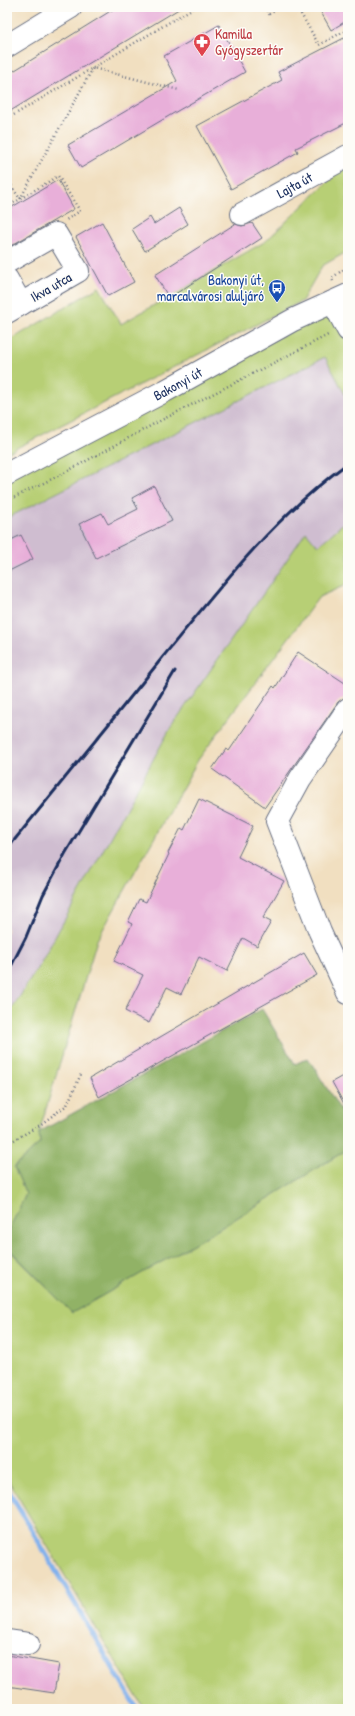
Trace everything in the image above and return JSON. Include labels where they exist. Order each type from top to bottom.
[{"type":"main road","points":[[7,46],[71,7]]},
{"type":"main road","name":"Lajta út","points":[[242,214],[348,156]]},
{"type":"main road","name":"Ikva utca","points":[[7,279],[14,308],[78,271],[56,234],[52,236]]},
{"type":"main road","points":[[7,262],[52,236]]},
{"type":"main road","points":[[340,299],[347,328]]},
{"type":"main road","name":"Bakonyi út","points":[[7,474],[165,391],[293,320],[340,299]]},
{"type":"main road","points":[[348,709],[297,783],[277,822],[320,932],[348,994]]},
{"type":"main road","points":[[7,1640],[28,1644]]},
{"type":"path","points":[[7,120],[196,7]]},
{"type":"path","points":[[265,7],[269,14],[282,7]]},
{"type":"path","points":[[297,7],[319,45],[348,29]]},
{"type":"path","points":[[93,68],[178,90]]},
{"type":"path","points":[[20,199],[93,68]]},
{"type":"path","points":[[7,207],[58,176],[80,211],[50,230],[52,236]]},
{"type":"path","points":[[7,179],[20,199]]},
{"type":"path","points":[[7,501],[64,473],[154,424],[347,328]]},
{"type":"path","points":[[7,1144],[37,1127],[67,1105],[82,1072]]},
{"type":"shaded area","points":[[325,357],[348,400],[348,519],[318,546],[306,532],[171,727],[43,959],[7,1017],[7,518]]},
{"type":"green space","points":[[348,162],[348,251],[322,266],[302,301],[7,453],[7,342],[99,287],[121,324],[266,241]]},
{"type":"green space","points":[[348,302],[348,400],[325,357],[7,518],[7,475]]},
{"type":"green space","points":[[348,519],[348,584],[319,597],[198,760],[97,940],[39,1132],[40,1143],[14,1167],[26,1194],[7,1234],[7,1017],[43,959],[171,727],[306,532],[318,546]]},
{"type":"green space","points":[[262,1009],[295,1064],[308,1058],[348,1122],[348,1149],[214,1232],[72,1313],[7,1247],[7,1234],[26,1194],[14,1167],[40,1143],[39,1132]]},
{"type":"green space","points":[[348,1149],[348,1709],[144,1709],[7,1478],[7,1248],[72,1313],[214,1232]]},
{"type":"building","points":[[117,7],[182,7],[7,113],[7,75]]},
{"type":"building","points":[[318,7],[348,7],[348,20],[331,30]]},
{"type":"building","points":[[219,25],[245,72],[81,168],[68,145],[177,81],[164,56]]},
{"type":"building","points":[[344,38],[348,46],[348,122],[296,148],[298,152],[231,189],[197,126],[282,80],[278,72]]},
{"type":"building","points":[[58,180],[74,209],[7,248],[7,210]]},
{"type":"building","points":[[179,208],[188,224],[145,251],[132,229],[150,217],[154,224]]},
{"type":"building","points":[[102,222],[134,282],[108,296],[76,237]]},
{"type":"building","points":[[252,223],[262,238],[169,298],[155,275],[235,224],[242,226]]},
{"type":"building","points":[[154,486],[172,521],[96,558],[79,524],[102,513],[108,524],[138,509],[132,498]]},
{"type":"building","points":[[21,535],[33,559],[7,572],[7,542]]},
{"type":"building","points":[[298,652],[348,685],[348,695],[338,702],[265,807],[212,769],[226,749],[229,751],[273,686],[275,688]]},
{"type":"building","points":[[199,799],[253,826],[238,857],[284,881],[263,918],[271,922],[257,946],[243,938],[227,971],[199,957],[181,994],[167,987],[149,1023],[125,1011],[143,975],[114,961],[132,924],[128,922],[139,899],[146,902],[169,854],[168,853],[181,828],[184,830]]},
{"type":"building","points":[[304,953],[317,975],[99,1097],[90,1078]]},
{"type":"building","points":[[348,1073],[348,1111],[332,1082]]},
{"type":"building","points":[[7,1655],[59,1664],[54,1693],[7,1686]]},
{"type":"waterway","points":[[7,1488],[137,1709]]},
{"type":"railway","points":[[7,849],[226,580],[296,506],[348,463]]},
{"type":"railway","points":[[7,974],[26,937],[43,895],[65,854],[175,671]]},
{"type":"place","name":"Kamilla Gyógyszertár","points":[[202,57]]},
{"type":"place","name":"Bakonyi út, marcalvárosi aluljáró","points":[[277,303]]}]
